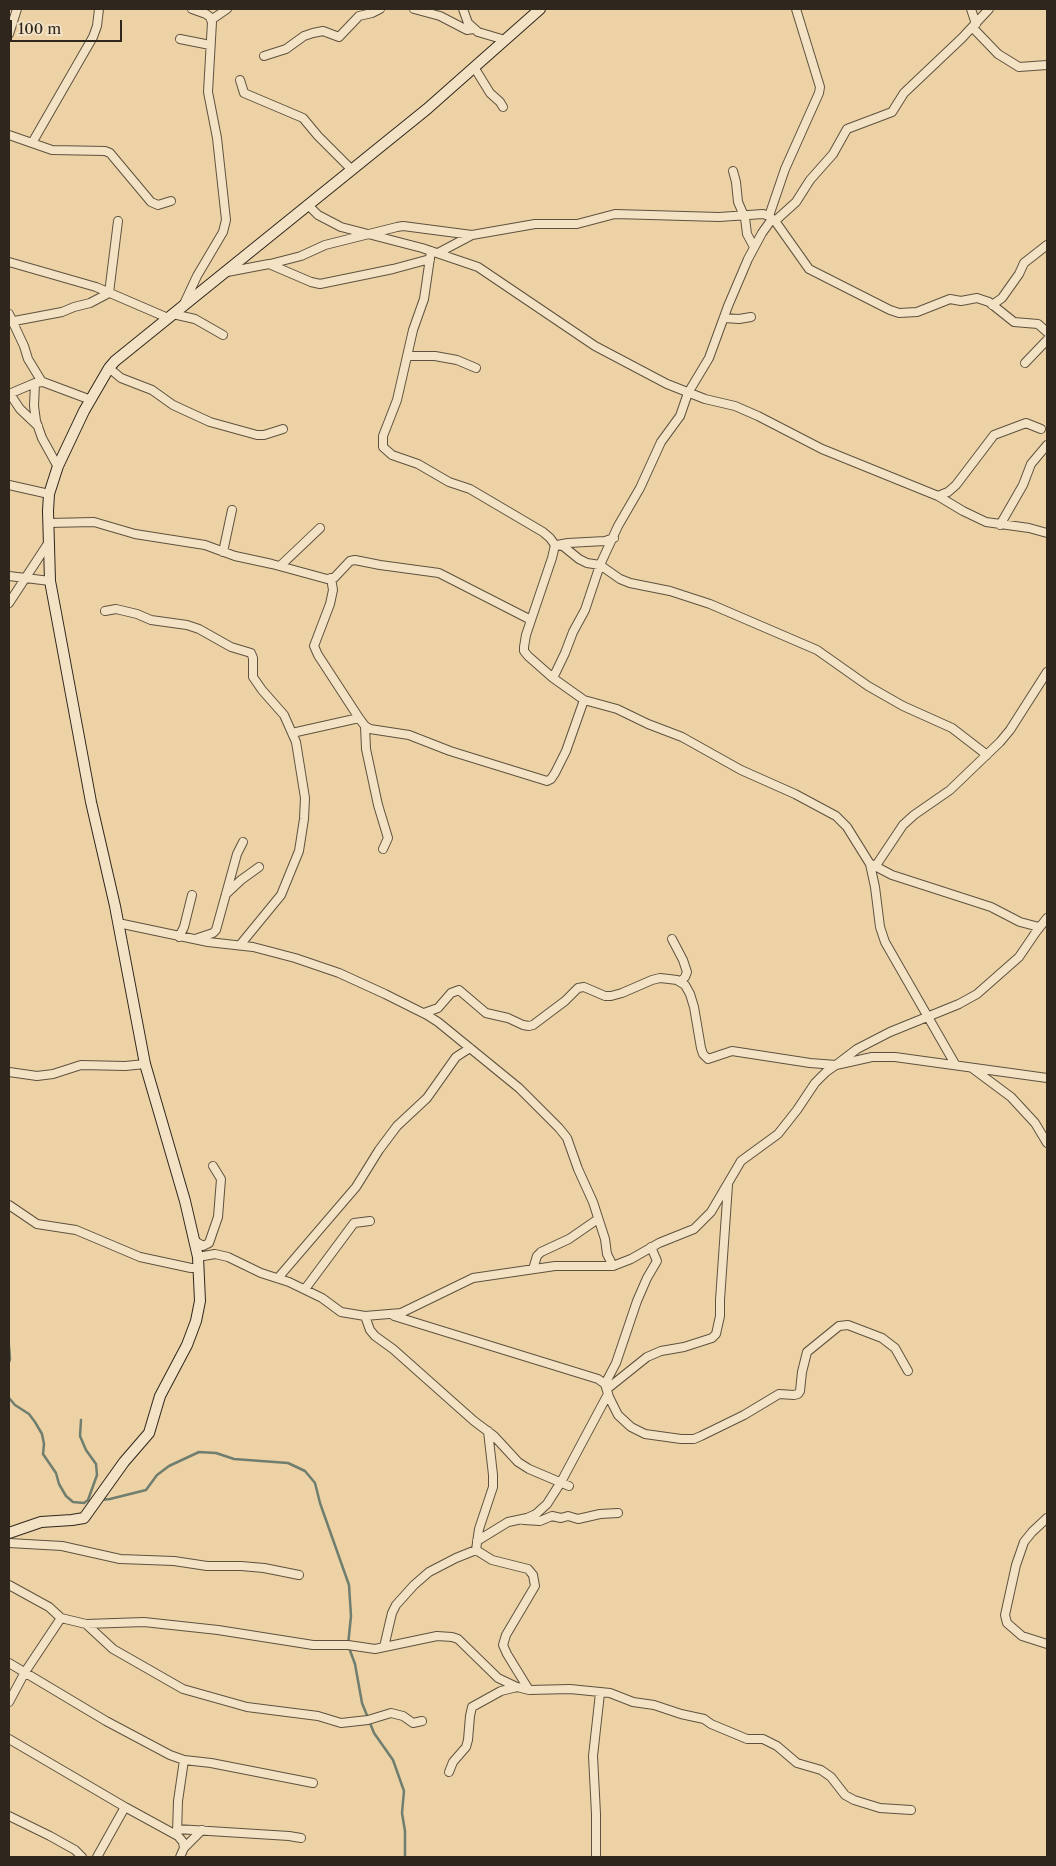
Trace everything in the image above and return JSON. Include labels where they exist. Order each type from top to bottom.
[{"type":"street","points":[[9,34],[18,9]]},
{"type":"street","points":[[32,143],[93,37],[97,26],[99,9]]},
{"type":"street","points":[[182,307],[197,276],[223,232],[226,220],[217,138],[208,92],[211,20],[206,14],[192,9]]},
{"type":"street","points":[[211,20],[227,9]]},
{"type":"street","points":[[264,56],[286,49],[304,36],[314,33],[323,31],[339,37],[359,16],[380,9]]},
{"type":"street","points":[[414,9],[440,16],[467,30],[473,29]]},
{"type":"street","points":[[463,9],[468,23],[473,29],[485,36],[505,40]]},
{"type":"street","points":[[9,1533],[41,1522],[84,1518],[108,1482],[149,1433],[160,1396],[187,1345],[199,1311],[199,1263],[185,1201],[145,1064],[118,923],[91,802],[50,581],[48,494],[58,467],[91,400],[109,368],[131,346],[171,316],[427,109],[540,9]]},
{"type":"street","points":[[553,678],[565,653],[572,632],[585,610],[600,566],[618,526],[640,488],[661,442],[680,416],[688,393],[709,358],[754,247],[772,218],[785,169],[819,93],[820,87],[796,9]]},
{"type":"street","points":[[971,9],[974,26],[998,54],[1019,67],[1047,65]]},
{"type":"street","points":[[772,218],[796,202],[810,180],[839,146],[847,128],[892,112],[901,96],[974,26],[989,9]]},
{"type":"street","points":[[180,39],[210,45]]},
{"type":"street","points":[[474,67],[490,93],[503,107]]},
{"type":"street","points":[[240,80],[244,93],[303,118],[352,170]]},
{"type":"street","points":[[9,135],[52,150],[110,153],[149,200],[158,205],[171,201]]},
{"type":"street","points":[[733,171],[747,234],[754,247]]},
{"type":"street","points":[[308,205],[318,215],[341,227],[478,266],[595,346],[641,372],[688,393],[751,412],[822,449],[938,496],[976,518],[1000,525],[1029,528],[1047,533]]},
{"type":"street","points":[[269,264],[320,284],[393,269],[433,254],[472,235],[535,224],[555,222],[577,224],[615,214],[693,217],[763,214],[772,218],[809,269],[890,310],[899,313],[917,312],[950,299],[961,301],[977,298],[992,305],[1014,322],[1038,324],[1047,332]]},
{"type":"street","points":[[109,293],[118,221]]},
{"type":"street","points":[[224,273],[301,256],[325,245],[403,226],[472,235]]},
{"type":"street","points":[[992,305],[1002,298],[1019,274],[1024,263],[1047,245]]},
{"type":"street","points":[[433,254],[426,275],[424,299],[413,330],[398,400],[382,440],[385,450],[397,457],[418,464],[449,482],[478,493],[543,532],[555,545],[563,546],[579,559],[600,566],[620,578],[710,604],[817,650],[862,682],[902,706],[952,728],[988,755]]},
{"type":"street","points":[[9,262],[61,276],[171,316],[195,319],[223,335]]},
{"type":"street","points":[[58,467],[38,427],[34,406],[39,383],[10,319],[62,312],[74,307],[90,304],[109,293]]},
{"type":"street","points":[[724,318],[739,319],[751,317]]},
{"type":"street","points":[[1025,363],[1047,340]]},
{"type":"street","points":[[407,356],[435,356],[456,360],[476,368]]},
{"type":"street","points":[[109,368],[121,378],[152,390],[173,405],[210,422],[257,435],[264,435],[283,428]]},
{"type":"street","points":[[38,427],[20,409],[10,394],[39,383],[91,400]]},
{"type":"street","points":[[938,496],[948,492],[956,485],[994,435],[1026,424],[1041,429]]},
{"type":"street","points":[[1000,525],[1023,485],[1030,464],[1047,445]]},
{"type":"street","points":[[9,485],[48,494]]},
{"type":"street","points":[[222,552],[232,510]]},
{"type":"street","points":[[48,523],[94,522],[135,534],[205,545],[222,552],[319,577],[334,578],[350,561],[355,560],[439,572],[531,620]]},
{"type":"street","points":[[280,566],[320,528]]},
{"type":"street","points":[[555,545],[605,541],[614,538]]},
{"type":"street","points":[[9,603],[49,541]]},
{"type":"street","points":[[555,545],[524,643],[524,651],[553,678],[584,700],[617,709],[648,724],[682,737],[741,770],[795,794],[836,816],[854,835],[873,865],[880,927],[884,942],[955,1064]]},
{"type":"street","points":[[9,576],[50,581]]},
{"type":"street","points":[[332,578],[334,590],[314,646],[359,718],[370,729],[409,735],[450,751],[547,781],[555,774],[563,757],[584,700]]},
{"type":"street","points":[[104,611],[116,609],[137,614],[151,620],[187,625],[200,629],[231,647],[250,653],[253,658],[253,677],[284,715],[292,732],[299,752],[305,791],[304,819],[299,851],[281,895],[240,945]]},
{"type":"street","points":[[873,865],[914,815],[950,790],[988,755],[1010,730],[1047,672]]},
{"type":"street","points":[[292,732],[359,718]]},
{"type":"street","points":[[365,726],[366,749],[378,805],[388,838],[383,849]]},
{"type":"street","points":[[194,940],[214,933],[216,930],[237,854],[243,842]]},
{"type":"street","points":[[873,865],[913,882],[996,910],[1020,922],[1039,927]]},
{"type":"street","points":[[226,894],[259,867]]},
{"type":"street","points":[[179,937],[184,927],[192,895]]},
{"type":"street","points":[[209,1243],[228,1256],[261,1272],[305,1289],[322,1298],[341,1312],[365,1316],[401,1313],[473,1278],[555,1266],[613,1266],[631,1259],[676,1235],[694,1229],[711,1212],[741,1161],[778,1134],[798,1110],[815,1083],[826,1072],[857,1049],[890,1032],[959,1004],[977,994],[1019,957],[1047,918]]},
{"type":"street","points":[[118,923],[194,940],[240,945],[295,958],[339,973],[424,1013],[438,1022],[519,1088],[567,1138],[593,1202],[605,1239],[607,1254],[613,1266]]},
{"type":"street","points":[[672,939],[687,972],[680,982]]},
{"type":"street","points":[[424,1013],[438,1008],[451,993],[460,990],[486,1013],[508,1018],[529,1026],[565,1001],[578,988],[584,987],[605,996],[612,996],[660,978],[680,982],[690,994],[701,1048],[703,1054],[708,1059],[732,1051],[791,1061],[836,1065],[894,1056],[1047,1078]]},
{"type":"street","points":[[278,1278],[356,1187],[397,1126],[427,1098],[456,1057],[470,1048]]},
{"type":"street","points":[[9,1072],[37,1076],[53,1074],[81,1065],[125,1066],[145,1064]]},
{"type":"street","points":[[970,1067],[1011,1097],[1035,1123],[1047,1143]]},
{"type":"street","points":[[194,1241],[206,1246],[209,1243],[218,1217],[222,1179],[213,1166]]},
{"type":"street","points":[[607,1389],[647,1357],[661,1351],[684,1347],[712,1338],[716,1334],[720,1316],[728,1182]]},
{"type":"street","points":[[9,1205],[37,1224],[76,1230],[140,1257],[191,1268],[215,1254],[228,1256]]},
{"type":"street","points":[[533,1269],[537,1256],[541,1252],[569,1239],[598,1218]]},
{"type":"street","points":[[305,1289],[354,1223],[370,1221]]},
{"type":"street","points":[[477,1541],[508,1522],[536,1514],[547,1504],[561,1482],[607,1389],[637,1301],[657,1261],[651,1247]]},
{"type":"street","points":[[390,1315],[598,1379],[607,1389],[618,1415],[631,1428],[638,1432],[681,1439],[694,1439],[744,1415],[779,1394],[794,1396],[798,1394],[807,1352],[839,1326],[848,1325],[882,1338],[895,1348],[908,1371]]},
{"type":"street","points":[[365,1316],[370,1330],[375,1336],[393,1348],[474,1421],[500,1441],[518,1462],[529,1470],[569,1486]]},
{"type":"street","points":[[476,1550],[493,1487],[488,1431]]},
{"type":"street","points":[[520,1520],[540,1521],[552,1516],[560,1518],[568,1516],[578,1519],[600,1514],[618,1513]]},
{"type":"street","points":[[1047,1518],[1024,1542],[1016,1565],[1005,1616],[1007,1623],[1017,1632],[1037,1642],[1047,1644]]},
{"type":"street","points":[[9,1543],[62,1546],[120,1559],[174,1561],[207,1566],[248,1567],[299,1575]]},
{"type":"street","points":[[384,1647],[392,1613],[396,1605],[409,1590],[430,1572],[476,1550]]},
{"type":"street","points":[[476,1550],[492,1560],[528,1569],[533,1575],[535,1586],[506,1635],[504,1645],[507,1654],[530,1690]]},
{"type":"street","points":[[9,1585],[49,1607],[61,1618],[86,1624],[144,1622],[218,1630],[313,1645],[348,1646],[375,1650],[437,1636],[455,1637],[498,1678],[517,1687],[530,1690],[570,1689],[610,1693],[633,1702],[654,1705],[704,1719],[711,1724],[747,1739],[763,1739],[777,1746],[797,1763],[821,1770],[831,1777],[845,1795],[854,1800],[880,1808],[911,1810]]},
{"type":"street","points":[[9,1702],[25,1672],[61,1618]]},
{"type":"street","points":[[86,1624],[113,1649],[183,1689],[248,1707],[318,1716],[341,1723],[368,1720],[391,1712],[403,1716],[414,1723],[422,1721]]},
{"type":"street","points":[[9,1663],[153,1748],[184,1760],[211,1763],[313,1783]]},
{"type":"street","points":[[449,1772],[453,1762],[466,1747],[472,1707],[501,1692],[517,1687]]},
{"type":"street","points":[[596,1857],[596,1804],[593,1756],[600,1693]]},
{"type":"street","points":[[9,1739],[125,1807],[178,1832],[202,1830],[301,1838]]},
{"type":"street","points":[[184,1760],[178,1801],[178,1832],[184,1848]]},
{"type":"street","points":[[97,1857],[125,1807]]},
{"type":"street","points":[[9,1816],[75,1850],[82,1857]]},
{"type":"street","points":[[180,1857],[184,1848],[202,1830]]},
{"type":"waterway","points":[[9,1346],[9,1362]]},
{"type":"waterway","points":[[9,1398],[15,1405],[29,1414],[42,1434],[43,1454],[56,1473],[59,1484],[66,1496],[73,1502],[84,1503],[88,1500],[97,1475],[96,1464],[86,1450],[80,1436],[81,1420]]},
{"type":"waterway","points":[[100,1500],[146,1490],[157,1475],[169,1466],[199,1452],[216,1453],[234,1459],[288,1463],[305,1471],[315,1483],[320,1503],[349,1585],[351,1616],[348,1645],[355,1664],[362,1703],[374,1733],[393,1760],[404,1791],[402,1813],[405,1831],[405,1857]]}]
